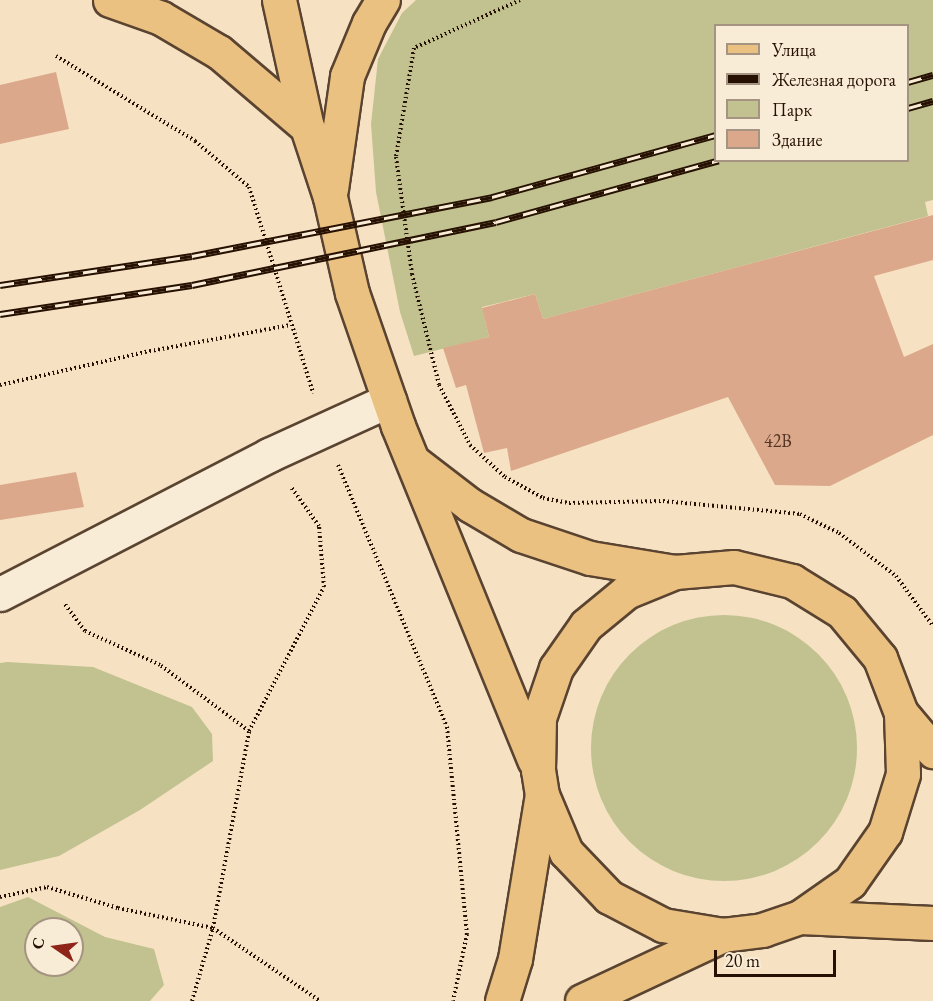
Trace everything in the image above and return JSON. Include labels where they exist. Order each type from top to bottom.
[{"type":"main road","points":[[110,0],[162,18],[219,52],[307,127]]},
{"type":"main road","points":[[279,0],[307,127],[330,197],[352,293],[388,400],[567,852],[609,897],[663,925],[723,935],[763,930],[800,917],[850,882],[885,832],[903,774],[901,713],[880,658],[842,612],[792,581],[734,567],[675,572],[590,558],[521,535],[470,505],[414,462]]},
{"type":"main road","points":[[330,197],[347,76],[369,23],[383,0]]},
{"type":"main road","points":[[502,1001],[515,959],[540,783],[539,718],[556,668],[586,625],[626,592],[675,572]]},
{"type":"main road","points":[[901,713],[933,751]]},
{"type":"main road","points":[[800,917],[933,923]]},
{"type":"main road","points":[[582,1001],[723,935]]},
{"type":"lane","points":[[0,594],[269,455],[388,400]]},
{"type":"path","points":[[520,0],[414,48],[396,157],[412,274],[439,385],[470,445],[505,477],[543,498],[570,503],[663,501],[800,514],[839,532],[896,576],[933,627]]},
{"type":"path","points":[[56,56],[195,141],[249,187],[291,325],[358,520],[400,607],[447,727],[467,933],[453,1001]]},
{"type":"path","points":[[0,385],[145,352],[291,325]]},
{"type":"path","points":[[192,1001],[213,928],[249,731],[324,587],[319,526],[269,455]]},
{"type":"path","points":[[42,573],[85,631],[160,665],[249,731]]},
{"type":"path","points":[[0,897],[47,887],[118,908],[213,928],[320,1001]]},
{"type":"green space","points":[[416,0],[933,0],[933,200],[925,202],[928,216],[543,319],[535,294],[482,307],[489,337],[414,356],[400,312],[376,192],[371,124],[378,59],[402,13]]},
{"type":"green space","points":[[724,615],[750,618],[775,625],[798,637],[818,654],[835,674],[847,697],[854,722],[857,748],[854,774],[847,799],[835,822],[818,842],[798,859],[775,871],[750,878],[724,881],[698,878],[673,871],[650,859],[630,842],[613,822],[601,799],[594,774],[591,748],[594,722],[601,697],[613,674],[630,654],[650,637],[673,625],[698,618]]},
{"type":"green space","points":[[0,663],[93,667],[192,707],[212,734],[213,761],[140,810],[59,856],[0,870]]},
{"type":"green space","points":[[28,897],[66,917],[24,917],[24,977],[84,977],[84,926],[105,937],[154,949],[164,985],[150,1001],[0,1001],[0,907]]},
{"type":"building","points":[[56,72],[69,129],[0,144],[0,85]]},
{"type":"building","points":[[933,215],[933,260],[874,276],[904,357],[933,344],[933,435],[830,486],[775,485],[728,397],[511,471],[507,448],[484,453],[466,385],[456,388],[443,348],[489,337],[482,308],[535,294],[543,319]]},
{"type":"building","points":[[76,472],[84,507],[0,520],[0,485]]},
{"type":"railway","points":[[909,82],[933,75]]},
{"type":"railway","points":[[909,108],[933,101]]},
{"type":"railway","points":[[0,285],[192,256],[492,197],[714,136]]},
{"type":"railway","points":[[0,314],[192,285],[496,222],[714,161]]}]
